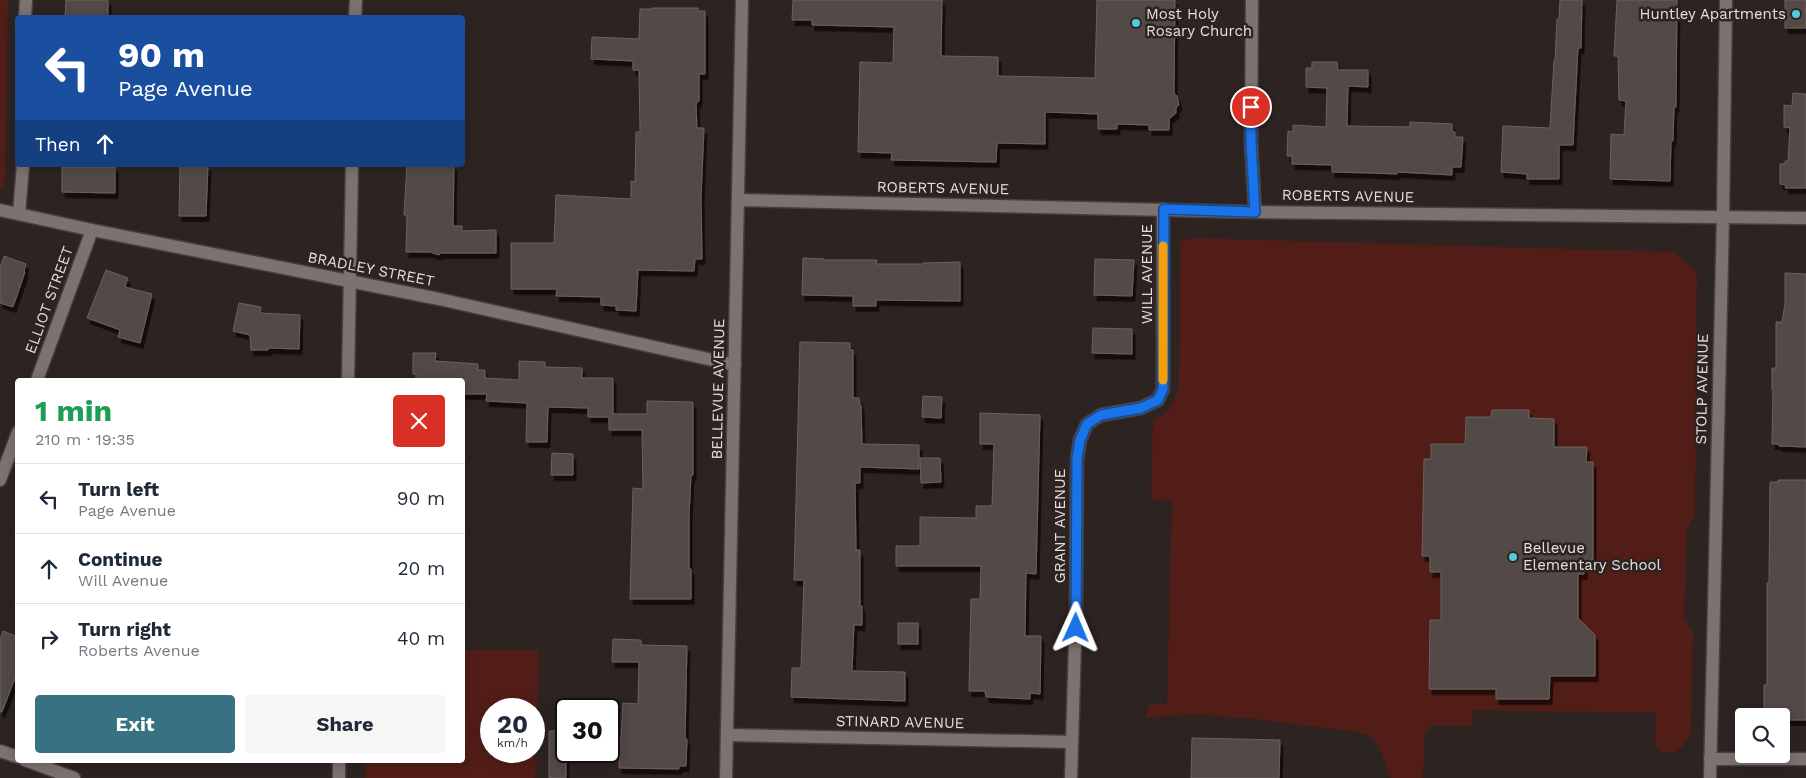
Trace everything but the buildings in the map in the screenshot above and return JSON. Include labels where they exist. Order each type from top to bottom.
[{"type":"street","points":[[25,15],[26,0]]},
{"type":"street","points":[[355,15],[356,0]]},
{"type":"street","name":"BELLEVUE AVENUE","points":[[726,778],[742,0]]},
{"type":"street","points":[[1252,0],[1251,142],[1255,212]]},
{"type":"street","name":"STOLP AVENUE","points":[[1710,778],[1726,0]]},
{"type":"street","points":[[19,214],[23,167]]},
{"type":"street","points":[[348,378],[352,167]]},
{"type":"street","name":"ROBERTS AVENUE","points":[[739,200],[1255,212],[1806,218]]},
{"type":"street","name":"WILL AVENUE","points":[[1163,389],[1164,209]]},
{"type":"street","name":"BRADLEY STREET","points":[[0,210],[439,299],[735,365]]},
{"type":"street","name":"ELLIOT STREET","points":[[38,378],[92,230]]},
{"type":"street","name":"GRANT AVENUE","points":[[1071,778],[1076,609],[1077,459],[1080,440],[1087,424],[1101,415],[1141,408],[1158,400],[1163,389]]},
{"type":"street","points":[[0,480],[15,440]]},
{"type":"street","name":"STINARD AVENUE","points":[[727,735],[1072,742]]},
{"type":"street","points":[[0,751],[15,756]]},
{"type":"street","points":[[1710,759],[1806,760]]},
{"type":"street","points":[[33,763],[74,778]]},
{"type":"street","points":[[339,763],[339,778]]},
{"type":"shaded area","points":[[0,0],[8,0],[5,178],[4,185],[0,189]]},
{"type":"shaded area","points":[[1194,238],[1674,252],[1697,273],[1695,514],[1687,529],[1684,618],[1693,632],[1691,731],[1684,745],[1677,751],[1661,752],[1655,744],[1656,713],[1473,710],[1472,726],[1432,725],[1425,732],[1423,778],[1391,778],[1374,738],[1357,732],[1254,719],[1193,714],[1145,718],[1150,704],[1167,704],[1172,501],[1151,500],[1153,420],[1168,411],[1179,386],[1180,242]],"holes":[[[1492,410],[1529,410],[1529,418],[1554,419],[1554,440],[1561,447],[1586,447],[1586,462],[1593,462],[1593,496],[1584,560],[1584,574],[1578,574],[1578,618],[1595,635],[1595,676],[1550,676],[1549,699],[1497,699],[1496,689],[1429,689],[1430,620],[1441,620],[1441,572],[1430,556],[1422,556],[1424,460],[1431,459],[1431,444],[1460,444],[1465,439],[1466,417],[1491,417]]]},
{"type":"shaded area","points":[[465,650],[539,650],[538,698],[480,698],[480,763],[535,763],[535,778],[365,778],[366,763],[465,763]]},
{"type":"slow traffic","points":[[1163,246],[1163,380]]},
{"type":"place","name":"Huntley Apartments","points":[[1796,14]]},
{"type":"place","name":"Most Holy Rosary Church","points":[[1136,23]]},
{"type":"place","name":"Bellevue Elementary School","points":[[1513,557]]},
{"type":"route","points":[[1076,628],[1077,459],[1080,440],[1087,424],[1101,415],[1141,408],[1158,400],[1163,389],[1164,209],[1255,212],[1251,107]]}]
